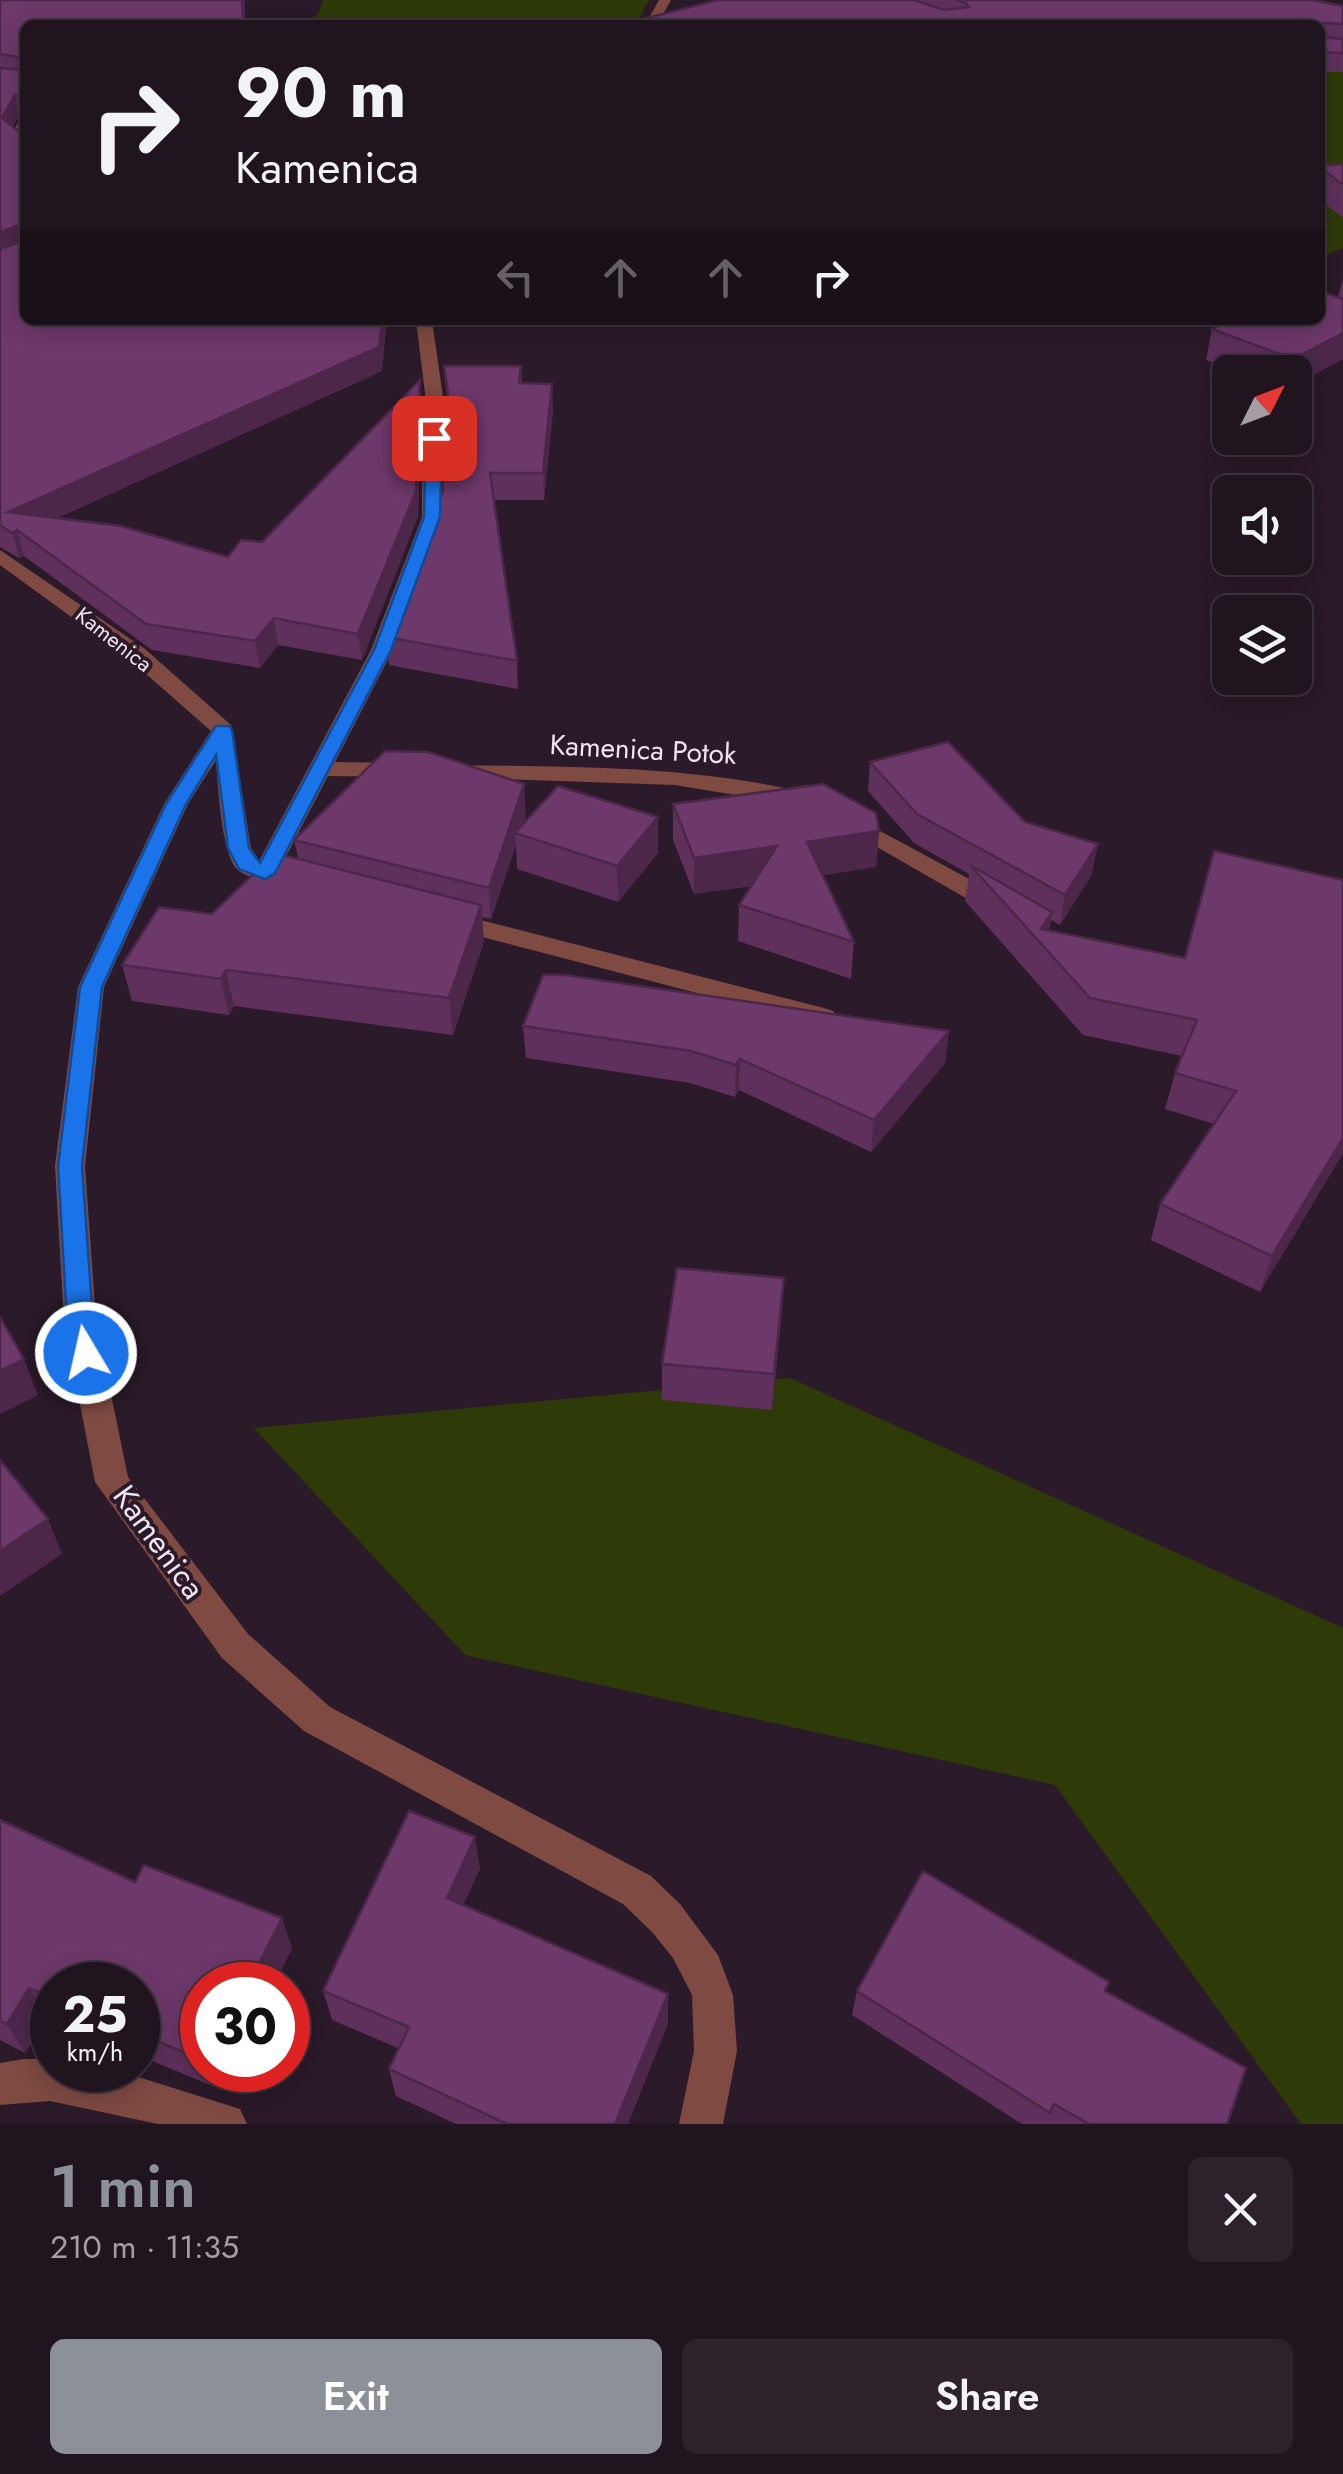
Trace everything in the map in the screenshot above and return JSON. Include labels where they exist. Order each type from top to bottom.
[{"type":"street","points":[[265,873],[382,650],[432,517],[431,460],[437,418],[425,325]]},
{"type":"street","name":"Kamenica","points":[[0,556],[136,654],[222,730],[176,804],[91,987],[70,1166],[80,1321],[112,1482],[235,1646],[317,1719],[637,1890],[676,1926],[700,1958],[716,1999],[714,2072],[702,2124]]},
{"type":"street","points":[[222,730],[238,848],[246,865],[323,888]]},
{"type":"street","name":"Kamenica Potok","points":[[321,768],[675,777],[746,784],[817,803],[1016,916]]},
{"type":"street","points":[[419,912],[843,1022]]},
{"type":"street","points":[[0,2084],[11,2080],[76,2084],[151,2098],[225,2124]]},
{"type":"green space","points":[[323,0],[649,0],[639,20],[308,20],[318,14]]},
{"type":"green space","points":[[1343,71],[1343,248],[1325,256],[1325,72]]},
{"type":"green space","points":[[790,1378],[1343,1628],[1343,2124],[1301,2124],[1055,1785],[465,1655],[254,1428]]},
{"type":"building","points":[[0,0],[242,0],[243,20],[20,20],[20,57],[0,54]]},
{"type":"building","points":[[718,0],[914,0],[944,10],[969,7],[957,0],[1311,0],[1343,6],[1343,24],[1325,20],[643,19]]},
{"type":"building","points":[[1325,37],[1343,39],[1343,53],[1325,52]]},
{"type":"building","points":[[0,68],[20,70],[20,97],[15,95],[2,118],[20,132],[20,226],[0,232]]},
{"type":"building","points":[[1343,164],[1343,185],[1325,171],[1325,166]]},
{"type":"building","points":[[20,242],[20,325],[381,325],[379,347],[8,512],[121,526],[228,557],[241,540],[262,542],[420,380],[416,491],[358,634],[274,618],[255,641],[146,624],[17,530],[12,533],[0,525],[0,249]]},
{"type":"building","points":[[1325,293],[1343,299],[1343,333],[1301,355],[1282,355],[1212,329],[1220,325],[1325,325]]},
{"type":"building","points":[[444,366],[521,366],[519,383],[552,384],[543,473],[490,473],[517,661],[386,637],[443,491],[441,434],[448,393]]},
{"type":"building","points":[[948,742],[1025,822],[1098,844],[1065,895],[917,814],[870,762]]},
{"type":"building","points":[[385,751],[428,752],[524,784],[489,888],[294,840]]},
{"type":"building","points":[[823,784],[876,813],[879,831],[807,842],[854,942],[739,905],[777,846],[694,858],[673,804]]},
{"type":"building","points":[[558,786],[658,817],[617,866],[515,833]]},
{"type":"building","points":[[1214,851],[1343,880],[1343,1138],[1272,1256],[1160,1204],[1236,1091],[1175,1073],[1197,1020],[1090,998],[970,865],[1052,912],[1041,929],[1185,958]]},
{"type":"building","points":[[275,853],[481,905],[449,998],[226,970],[221,979],[122,965],[159,907],[212,914]]},
{"type":"building","points":[[543,975],[565,975],[949,1031],[874,1120],[740,1059],[736,1065],[691,1051],[523,1026]]},
{"type":"building","points":[[677,1268],[784,1278],[774,1374],[662,1364]]},
{"type":"building","points":[[0,1317],[24,1359],[0,1371]]},
{"type":"building","points":[[0,1460],[48,1519],[0,1551]]},
{"type":"building","points":[[409,1811],[475,1837],[447,1898],[668,1994],[615,2124],[507,2124],[389,2069],[409,2027],[323,1991]]},
{"type":"building","points":[[0,1820],[135,1882],[144,1865],[282,1918],[260,1962],[180,1962],[180,2051],[160,2042],[160,1962],[30,1962],[30,1988],[7,2024],[0,2021]]},
{"type":"building","points":[[923,1871],[1109,1982],[1105,1991],[1246,2068],[1227,2124],[1089,2124],[1054,2104],[1050,2113],[857,1991]]},
{"type":"route","points":[[86,1353],[80,1321],[70,1166],[91,987],[176,804],[222,730],[238,848],[246,865],[265,873],[382,650],[432,517],[434,438]]}]
